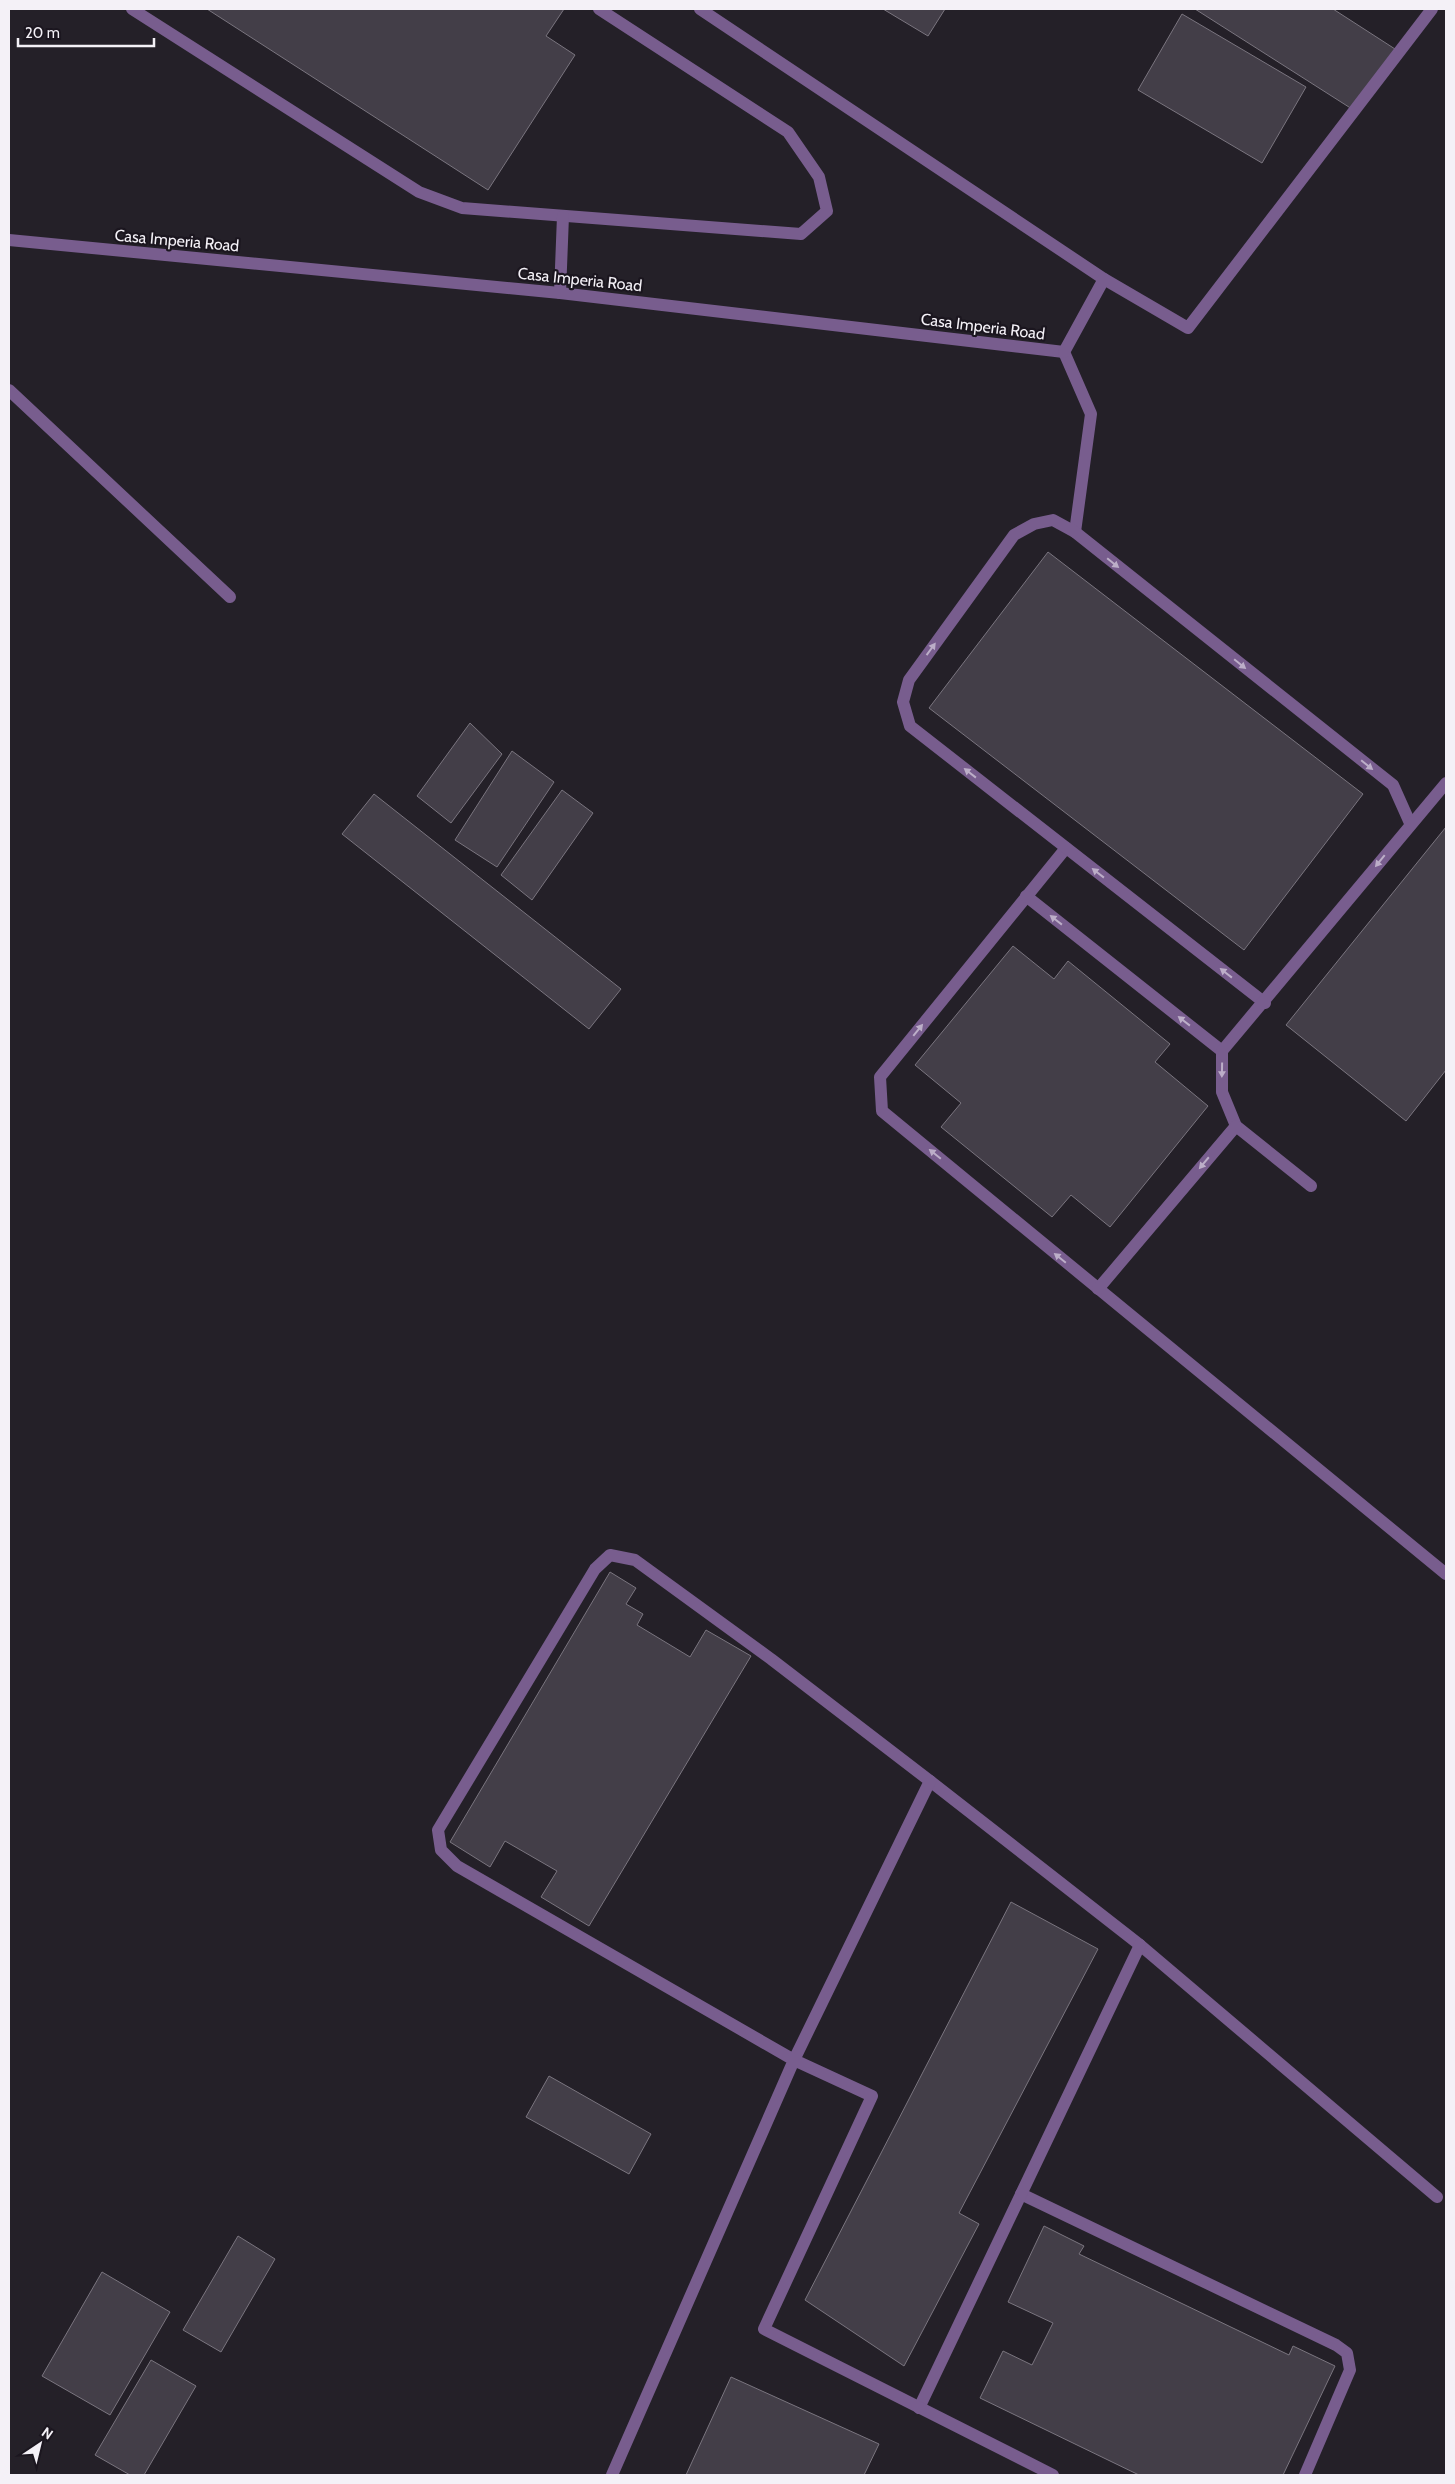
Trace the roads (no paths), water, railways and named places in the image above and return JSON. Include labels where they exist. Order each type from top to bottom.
[{"type":"street","points":[[132,9],[419,192],[462,208],[800,234],[827,211],[819,177],[788,132],[599,9]]},
{"type":"street","points":[[700,9],[1104,279],[1188,328],[1432,9]]},
{"type":"street","points":[[560,292],[563,216]]},
{"type":"street","name":"Casa Imperia Road","points":[[9,240],[560,292],[1064,352],[1104,279]]},
{"type":"street","points":[[1064,352],[1091,414],[1074,532]]},
{"type":"street","points":[[9,390],[230,597]]},
{"type":"street","points":[[1265,1003],[910,726],[903,702],[909,680],[1014,535],[1034,524],[1053,520],[1074,532],[1393,785],[1410,824]]},
{"type":"street","points":[[1311,1186],[1236,1126],[1222,1092],[1222,1051],[1265,1003],[1410,824],[1446,784]]},
{"type":"street","points":[[1066,848],[880,1077],[882,1111],[1446,1574]]},
{"type":"street","points":[[1026,896],[1222,1051]]},
{"type":"street","points":[[1098,1289],[1236,1126]]},
{"type":"street","points":[[1053,2475],[764,2330],[872,2096],[794,2060],[457,1866],[441,1850],[438,1830],[594,1569],[610,1555],[635,1560],[771,1659],[930,1781],[1140,1945],[1437,2197]]},
{"type":"street","points":[[612,2475],[794,2060],[930,1781]]},
{"type":"street","points":[[919,2408],[1140,1945]]},
{"type":"street","points":[[1021,2194],[1336,2345],[1348,2353],[1350,2370],[1305,2475]]}]
